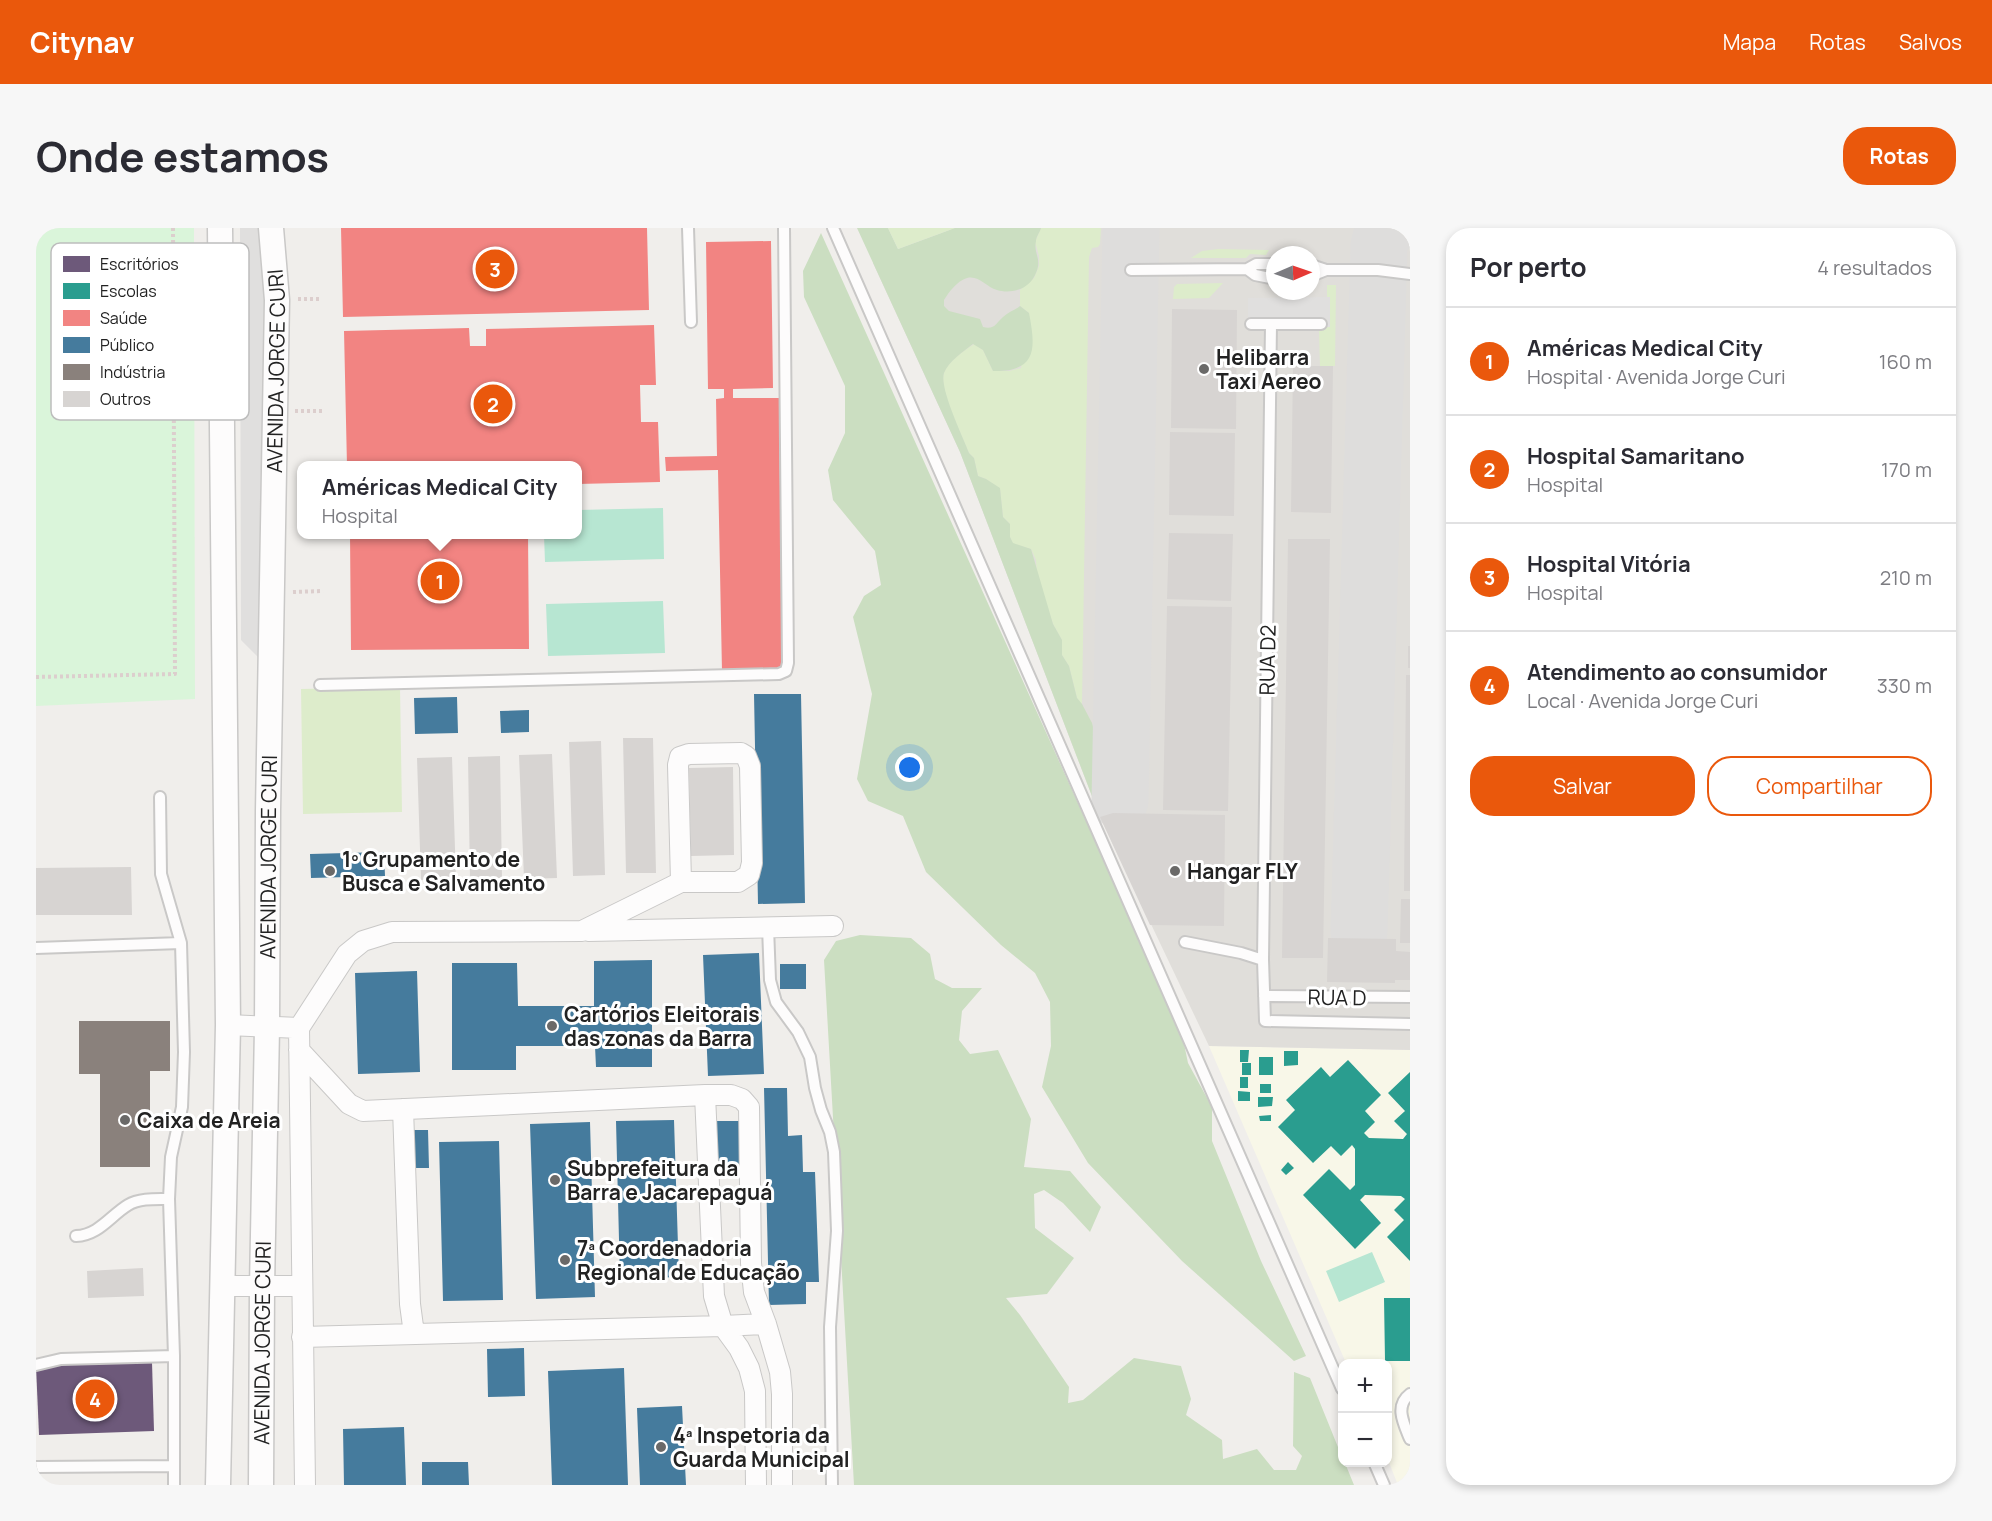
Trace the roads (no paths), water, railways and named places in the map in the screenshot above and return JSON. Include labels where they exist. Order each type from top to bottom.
[{"type":"street","name":"AVENIDA JORGE CURI","points":[[219,228],[219,243]]},
{"type":"street","name":"AVENIDA JORGE CURI","points":[[261,1485],[268,811],[277,300],[271,228]]},
{"type":"street","name":"AVENIDA JORGE CURI","points":[[218,1485],[228,1025],[221,420]]},
{"type":"street","points":[[582,931],[681,882],[738,882],[749,875],[752,863],[750,766],[746,756],[741,753],[689,754],[680,757],[678,765],[681,882]]},
{"type":"street","points":[[305,1485],[299,1028],[347,954],[363,940],[392,932],[833,926]]},
{"type":"street","points":[[228,1025],[299,1028]]},
{"type":"street","points":[[299,1050],[349,1104],[363,1111],[705,1095],[731,1095],[742,1099],[749,1107],[751,1263],[754,1292],[780,1372],[782,1485]]},
{"type":"street","points":[[705,1095],[714,1296],[723,1326],[739,1348],[749,1368],[755,1391],[756,1485]]},
{"type":"street","points":[[403,1109],[410,1304],[414,1334]]},
{"type":"street","points":[[223,1286],[301,1286]]},
{"type":"street","points":[[302,1337],[766,1324]]},
{"type":"lane","points":[[688,228],[691,322]]},
{"type":"lane","points":[[320,685],[779,674],[786,671],[789,663],[784,228]]},
{"type":"lane","points":[[833,228],[1338,1380]]},
{"type":"lane","points":[[1131,270],[1247,269],[1256,264],[1266,264]]},
{"type":"lane","points":[[1320,268],[1378,270],[1410,274]]},
{"type":"lane","points":[[1247,269],[1255,275],[1266,277]]},
{"type":"lane","points":[[1320,272],[1326,270]]},
{"type":"lane","points":[[1251,324],[1321,324]]},
{"type":"lane","name":"RUA D2","points":[[1271,324],[1263,960],[1265,1022],[1410,1024]]},
{"type":"lane","points":[[160,797],[161,874],[181,943],[184,1076],[182,1107],[171,1157],[169,1199],[174,1356],[174,1485]]},
{"type":"lane","points":[[768,927],[770,980],[776,1002],[798,1032],[810,1057],[814,1088],[831,1132],[834,1152],[837,1231],[830,1328],[832,1485]]},
{"type":"lane","points":[[1185,942],[1241,953],[1263,960]]},
{"type":"lane","points":[[36,948],[181,943]]},
{"type":"lane","name":"RUA D","points":[[1264,996],[1410,998]]},
{"type":"lane","points":[[76,1236],[97,1230],[128,1204],[140,1200],[169,1199]]},
{"type":"lane","points":[[36,1365],[61,1359],[174,1356]]},
{"type":"lane","points":[[1409,1434],[1402,1421],[1401,1409],[1404,1399],[1410,1394]]},
{"type":"lane","points":[[36,1467],[174,1466]]},
{"type":"lane","points":[[1376,1467],[1384,1485]]},
{"type":"place","name":"Hospital Vitória","points":[[495,269]]},
{"type":"place","name":"Helibarra Taxi Aereo","points":[[1204,369]]},
{"type":"place","name":"Hospital Samaritano","points":[[493,404]]},
{"type":"place","name":"Américas Medical City","points":[[440,581]]},
{"type":"place","name":"1º Grupamento de Busca e Salvamento","points":[[330,871]]},
{"type":"place","name":"Hangar FLY","points":[[1175,871]]},
{"type":"place","name":"Cartórios Eleitorais das zonas da Barra","points":[[552,1026]]},
{"type":"place","name":"Caixa de Areia","points":[[125,1120]]},
{"type":"place","name":"Subprefeitura da Barra e Jacarepaguá","points":[[555,1180]]},
{"type":"place","name":"7ª Coordenadoria Regional de Educação","points":[[565,1260]]},
{"type":"place","name":"Atendimento ao consumidor","points":[[95,1399]]},
{"type":"place","name":"4ª Inspetoria da Guarda Municipal","points":[[661,1447]]}]
